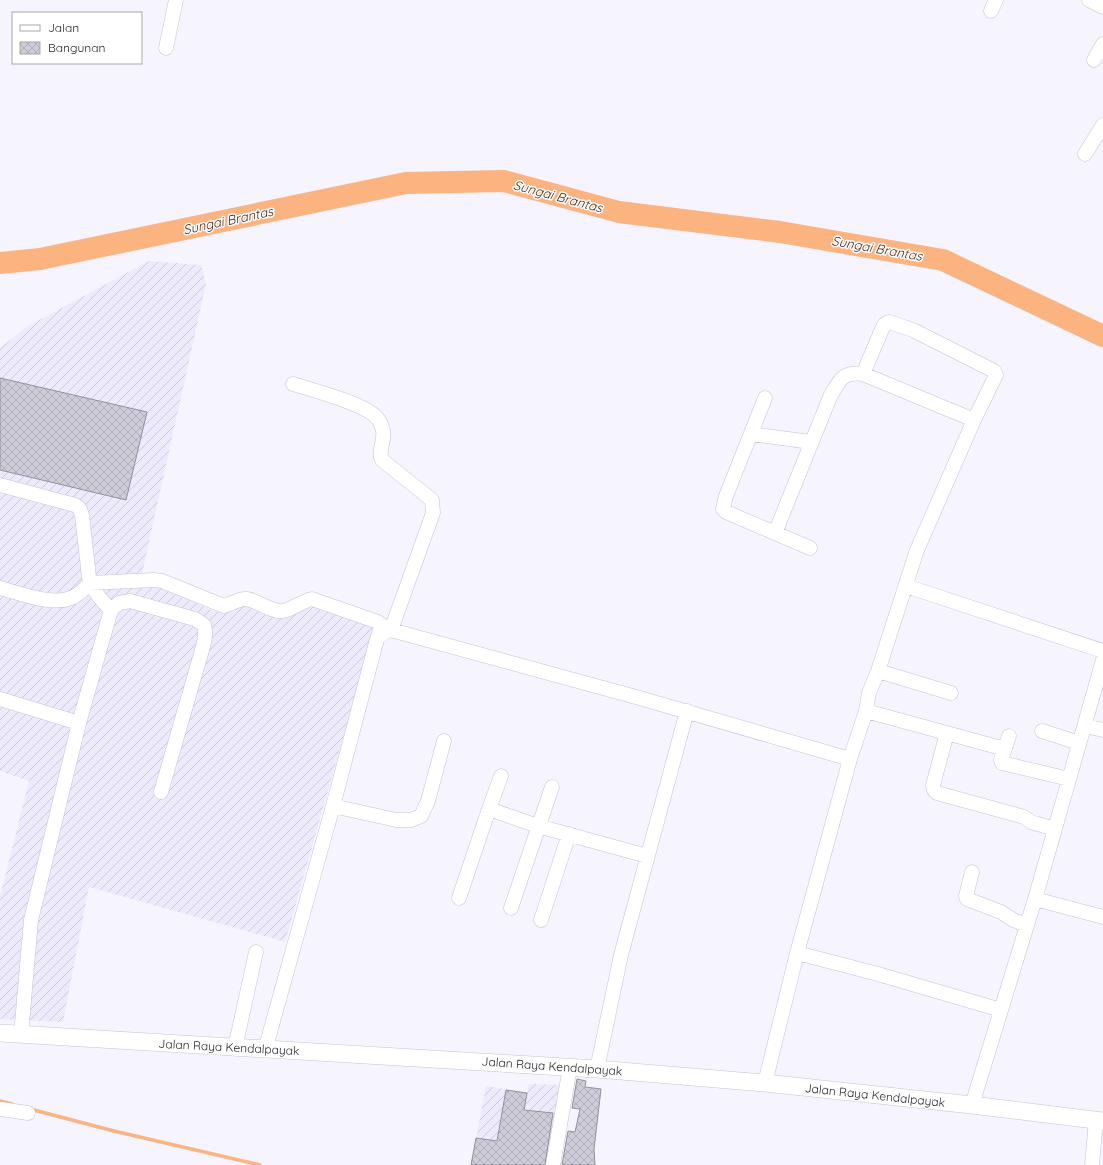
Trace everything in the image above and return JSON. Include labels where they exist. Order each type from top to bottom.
[{"type":"main road","name":"Jalan Raya Kendalpayak","points":[[0,1033],[597,1069],[765,1083],[972,1105],[1100,1121]]},
{"type":"street","points":[[166,48],[176,0]]},
{"type":"street","points":[[1089,0],[1103,7]]},
{"type":"street","points":[[1094,60],[1103,44]]},
{"type":"street","points":[[1084,154],[1103,125]]},
{"type":"street","points":[[765,1083],[797,953],[850,759],[866,711],[869,693],[878,671],[917,550],[996,373],[974,360],[913,330],[888,322],[885,324],[877,339],[863,374]]},
{"type":"street","points":[[775,533],[830,397],[838,382],[848,374],[863,374],[974,420]]},
{"type":"street","points":[[293,384],[343,400],[364,409],[378,418],[384,433],[381,452],[382,460],[432,500],[434,513],[391,630]]},
{"type":"street","points":[[765,398],[726,496],[723,509],[726,512],[810,548]]},
{"type":"street","points":[[751,434],[811,442]]},
{"type":"street","points":[[0,485],[65,501],[79,508],[82,515],[90,583],[100,598],[111,610]]},
{"type":"street","points":[[0,588],[38,598],[59,601],[70,599],[81,592],[90,583],[154,580],[162,581],[224,606],[230,605],[240,599],[248,599],[282,611],[305,600],[312,599],[378,622],[382,625],[265,1050]]},
{"type":"street","points":[[906,586],[1103,651]]},
{"type":"street","points":[[21,1034],[32,920],[79,723],[111,610],[119,603],[130,601],[195,619],[204,625],[206,636],[160,792]]},
{"type":"street","points":[[378,637],[391,630],[687,711],[850,759]]},
{"type":"street","points":[[972,1105],[1035,899],[1103,660]]},
{"type":"street","points":[[878,671],[951,693]]},
{"type":"street","points":[[0,699],[79,723]]},
{"type":"street","points":[[597,1069],[621,955],[687,711]]},
{"type":"street","points":[[866,711],[1005,750]]},
{"type":"street","points":[[1085,726],[1103,730]]},
{"type":"street","points":[[1042,731],[1079,743]]},
{"type":"street","points":[[947,733],[933,785],[934,790],[937,793],[1024,817],[1031,822],[1055,829]]},
{"type":"street","points":[[1009,736],[1001,760],[1002,763],[1069,779]]},
{"type":"street","points":[[333,806],[396,820],[411,820],[421,816],[428,801],[444,741]]},
{"type":"street","points":[[459,898],[500,776]]},
{"type":"street","points":[[511,908],[552,787]]},
{"type":"street","points":[[489,809],[538,826],[647,856]]},
{"type":"street","points":[[541,920],[568,834]]},
{"type":"street","points":[[972,872],[966,896],[967,899],[1001,912],[1013,920],[1027,924]]},
{"type":"street","points":[[1035,899],[1103,917]]},
{"type":"street","points":[[235,1048],[256,952]]},
{"type":"street","points":[[797,953],[878,974],[1001,1010]]},
{"type":"street","points":[[553,1165],[570,1067]]},
{"type":"street","points":[[0,1109],[28,1114]]},
{"type":"street","points":[[1092,1165],[1100,1121]]},
{"type":"shaded area","points":[[149,261],[201,265],[206,284],[141,578],[79,586],[63,595],[0,583],[0,348],[28,326]]},
{"type":"shaded area","points":[[98,584],[156,586],[216,612],[232,612],[244,604],[280,617],[310,603],[373,625],[373,632],[285,942],[89,887],[63,1022],[0,1019],[0,897],[29,781],[0,771],[0,590],[41,602]]},
{"type":"shaded area","points":[[529,1084],[564,1085],[551,1165],[471,1165],[486,1086],[527,1093]]},
{"type":"building","points":[[0,378],[147,412],[126,500],[0,470]]},
{"type":"building","points":[[577,1079],[586,1081],[585,1087],[601,1089],[594,1149],[595,1165],[562,1165],[568,1131],[575,1132],[580,1109],[572,1108]]},
{"type":"building","points":[[506,1090],[527,1093],[524,1110],[553,1113],[545,1165],[471,1165],[476,1138],[497,1141]]},
{"type":"waterway","name":"Sungai Brantas","points":[[0,263],[40,259],[406,183],[504,181],[619,212],[780,232],[943,260],[1103,336]]},
{"type":"waterway","points":[[0,1101],[12,1104]]},
{"type":"waterway","points":[[30,1109],[114,1131],[260,1165]]}]
